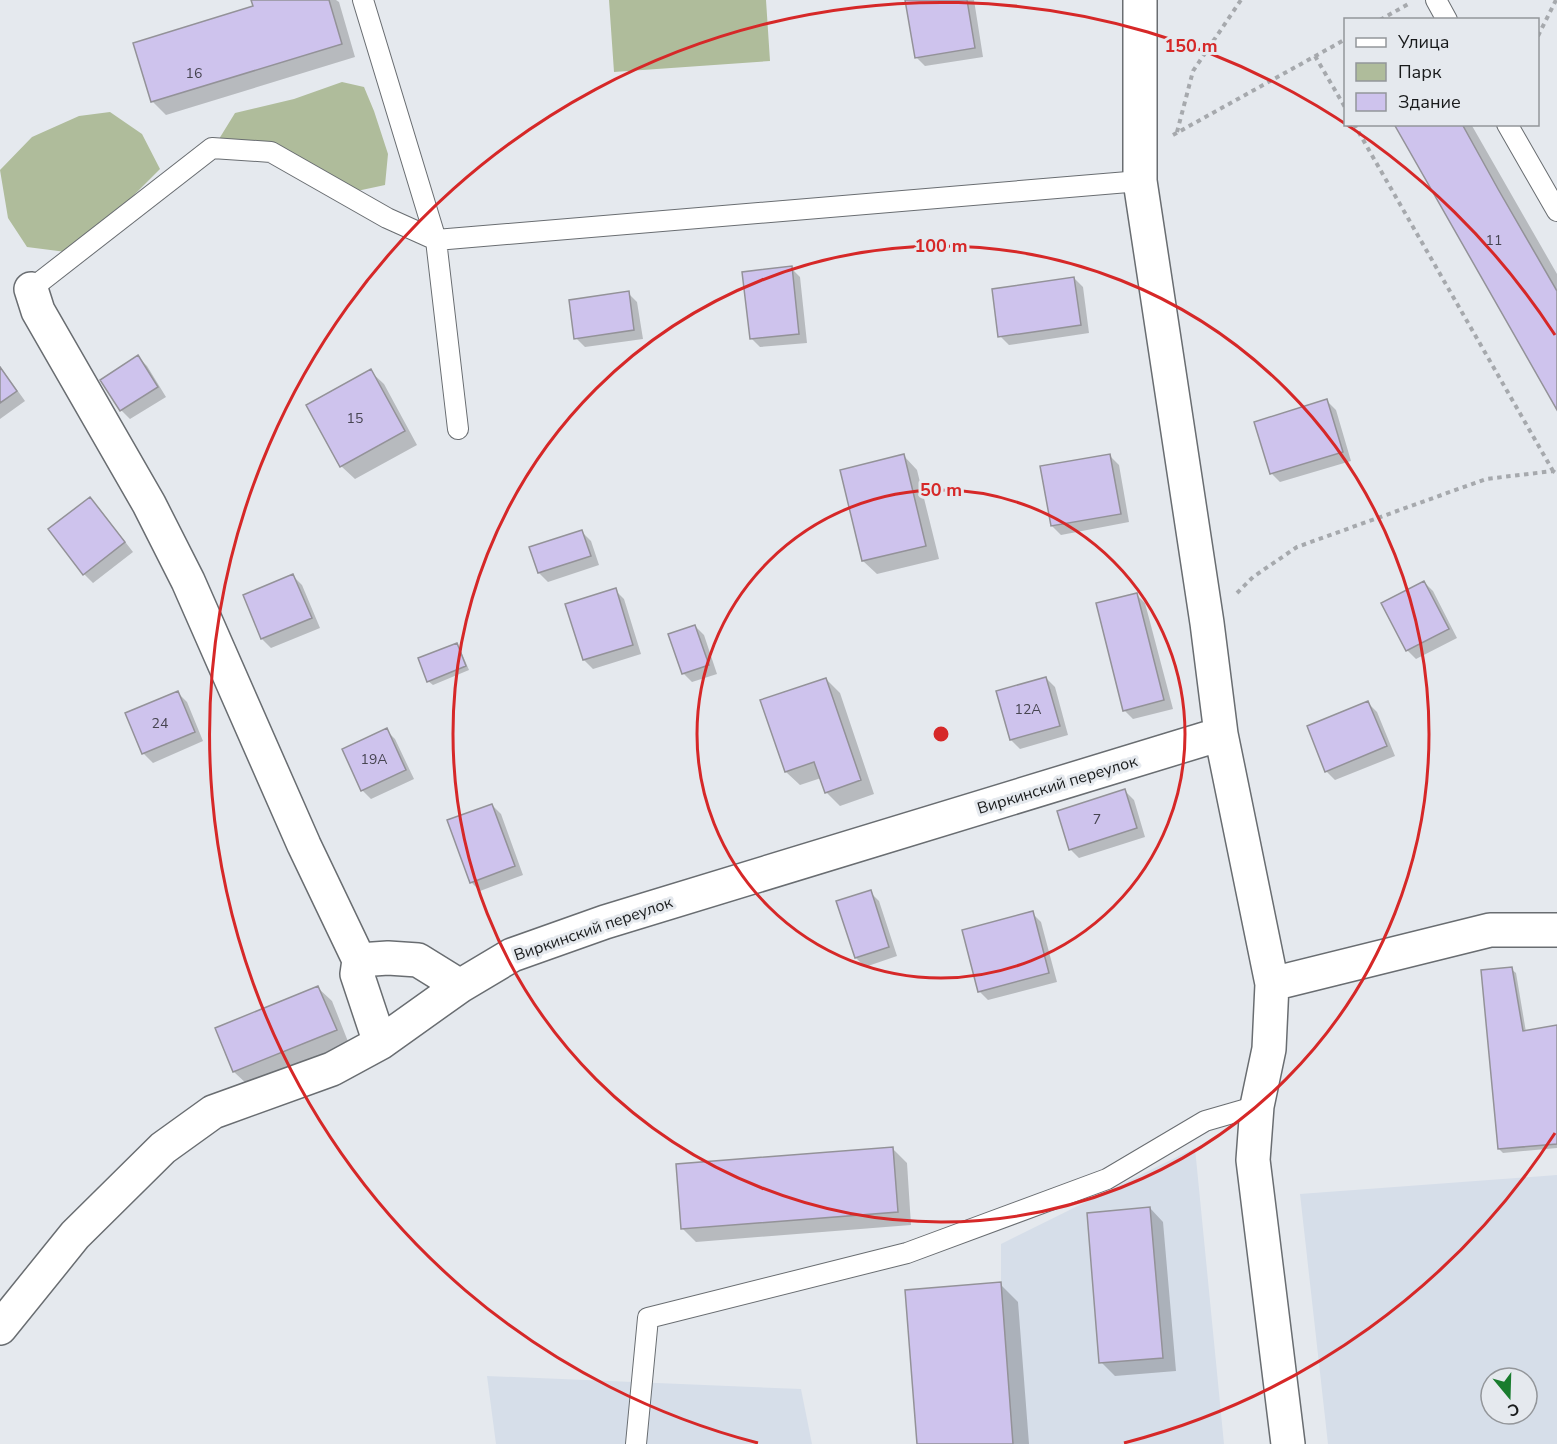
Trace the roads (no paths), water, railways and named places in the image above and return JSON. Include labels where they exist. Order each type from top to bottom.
[{"type":"street","points":[[1140,0],[1140,167],[1207,623],[1221,734],[1272,984],[1269,1049],[1257,1106],[1253,1160],[1288,1444]]},
{"type":"street","points":[[31,289],[38,311],[149,504],[188,581],[304,845],[359,960],[357,974],[380,1043]]},
{"type":"street","name":"Виркинский переулок","points":[[0,1328],[75,1235],[164,1148],[213,1112],[332,1069],[380,1043],[460,986],[512,955],[605,922],[1221,734]]},
{"type":"street","points":[[1272,984],[1490,930],[1557,930]]},
{"type":"street","points":[[359,960],[387,958],[418,960],[460,986]]},
{"type":"lane","points":[[363,0],[436,240],[458,429]]},
{"type":"lane","points":[[1436,0],[1446,18]]},
{"type":"lane","points":[[1508,126],[1557,211]]},
{"type":"lane","points":[[31,289],[212,148],[271,152],[387,218],[436,240],[1140,167]]},
{"type":"lane","points":[[636,1444],[648,1318],[907,1253],[1107,1179],[1205,1121],[1257,1106]]}]
